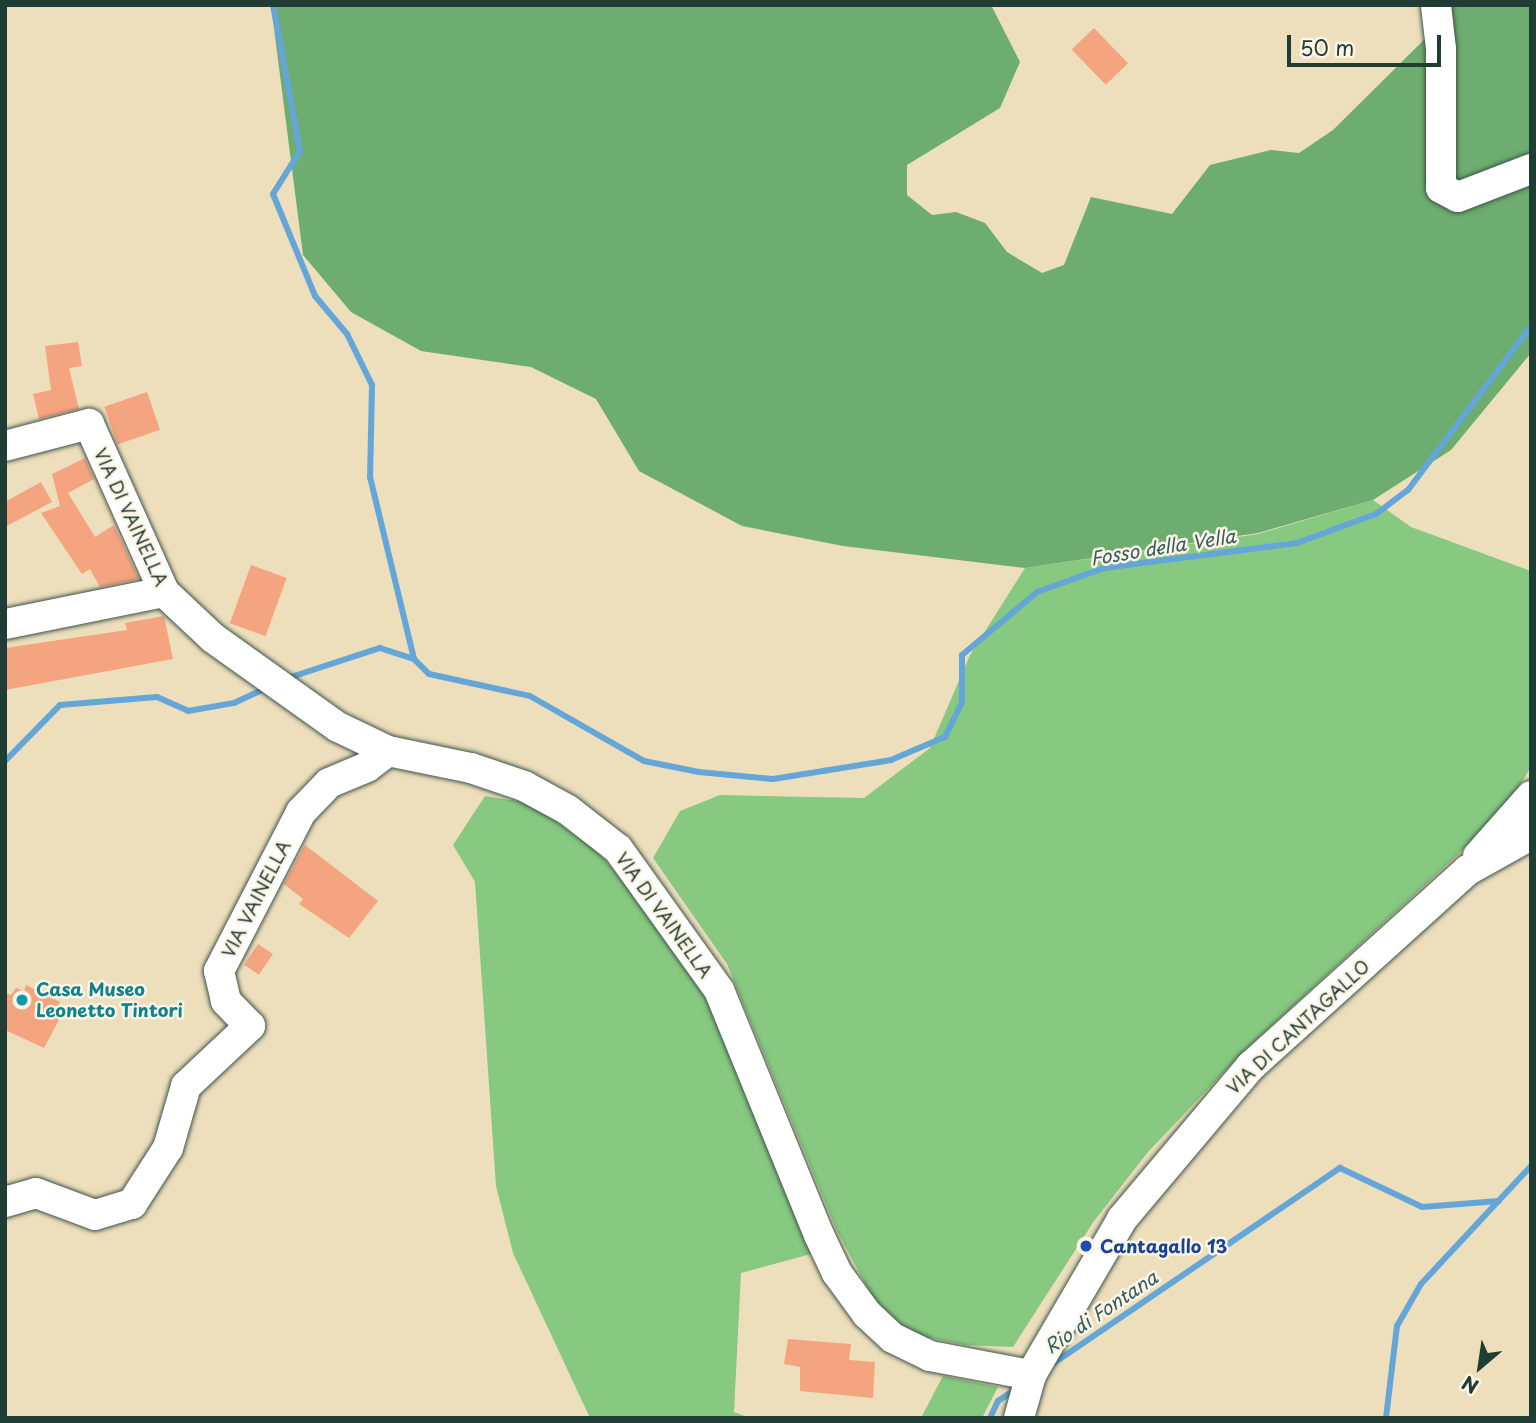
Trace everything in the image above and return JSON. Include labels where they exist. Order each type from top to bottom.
[{"type":"street","points":[[1436,5],[1441,49],[1441,188],[1458,197],[1531,169]]},
{"type":"street","name":"VIA DI VAINELLA","points":[[5,446],[89,424],[164,592],[214,638],[338,727],[388,751],[471,768],[524,786],[568,810],[618,849],[719,990],[819,1235],[837,1273],[867,1314],[893,1338],[1026,1396]]},
{"type":"street","points":[[5,624],[164,592]]},
{"type":"street","name":"VIA VAINELLA","points":[[5,1202],[36,1193],[95,1215],[132,1204],[168,1148],[186,1086],[250,1026],[226,1001],[219,971],[301,812],[329,783],[367,767],[388,751]]},
{"type":"street","points":[[1468,870],[1531,796]]},
{"type":"street","points":[[1468,870],[1531,835]]},
{"type":"street","name":"VIA DI CANTAGALLO","points":[[1026,1396],[1073,1301],[1141,1191],[1251,1066],[1468,870]]},
{"type":"green space","points":[[271,5],[991,5],[1020,62],[1000,108],[907,165],[907,195],[932,215],[956,212],[985,223],[1007,252],[1042,273],[1064,265],[1091,197],[1172,214],[1210,165],[1271,150],[1299,153],[1333,130],[1439,25],[1443,5],[1531,5],[1531,353],[1451,450],[1373,500],[1258,533],[1025,568],[843,546],[742,526],[639,471],[596,399],[531,367],[421,351],[351,312],[303,255]]},
{"type":"green space","points":[[1373,500],[1411,527],[1531,571],[1531,767],[1502,814],[1245,1050],[1148,1152],[1094,1221],[1013,1347],[965,1345],[911,1334],[873,1298],[837,1231],[727,964],[653,858],[680,811],[720,795],[864,798],[930,748],[970,655],[1025,568],[1258,534]]},
{"type":"green space","points":[[485,796],[530,803],[597,851],[637,897],[707,994],[765,1128],[811,1254],[741,1273],[734,1412],[750,1418],[590,1418],[513,1253],[496,1186],[475,882],[453,845]]},
{"type":"green space","points":[[943,1376],[998,1387],[982,1418],[921,1418]]},
{"type":"building","points":[[1094,28],[1128,63],[1106,85],[1072,50]]},
{"type":"building","points":[[78,342],[82,366],[69,368],[79,409],[39,419],[33,394],[51,390],[45,346]]},
{"type":"building","points":[[147,392],[160,430],[117,444],[104,407]]},
{"type":"building","points":[[85,458],[94,479],[68,493],[95,537],[114,525],[139,579],[100,587],[90,569],[82,574],[41,513],[60,506],[52,474]]},
{"type":"building","points":[[41,482],[52,502],[5,527],[5,502]]},
{"type":"building","points":[[251,565],[287,578],[266,636],[230,623]]},
{"type":"building","points":[[164,616],[173,659],[5,690],[5,648],[127,630],[125,623]]},
{"type":"building","points":[[305,845],[378,901],[349,938],[299,904],[303,899],[284,884]]},
{"type":"building","points":[[258,944],[273,954],[259,975],[244,965]]},
{"type":"building","points":[[26,985],[60,1002],[56,1011],[62,1014],[44,1048],[5,1030],[5,993],[11,995],[16,988],[24,991]]},
{"type":"building","points":[[788,1339],[851,1344],[849,1360],[875,1362],[873,1398],[800,1391],[800,1367],[784,1364]]},
{"type":"waterway","points":[[273,5],[300,151],[273,194],[315,296],[347,334],[372,385],[370,477],[414,659]]},
{"type":"waterway","name":"Fosso della Vella","points":[[285,679],[380,648],[414,659],[429,674],[530,696],[644,761],[699,772],[773,779],[891,760],[945,737],[962,702],[962,655],[1037,592],[1104,568],[1297,543],[1376,514],[1408,490],[1531,326]]},
{"type":"waterway","points":[[5,761],[60,705],[157,697],[188,711],[234,703],[266,688]]},
{"type":"waterway","points":[[1386,1418],[1397,1326],[1421,1284],[1531,1166]]},
{"type":"waterway","name":"Rio di Fontana","points":[[1051,1365],[1340,1168],[1422,1207],[1499,1201]]},
{"type":"waterway","name":"Rio di Fontana","points":[[990,1418],[998,1401],[1016,1389]]},
{"type":"place","name":"Casa Museo Leonetto Tintori","points":[[22,1000]]},
{"type":"place","name":"Cantagallo 13","points":[[1086,1246]]}]
